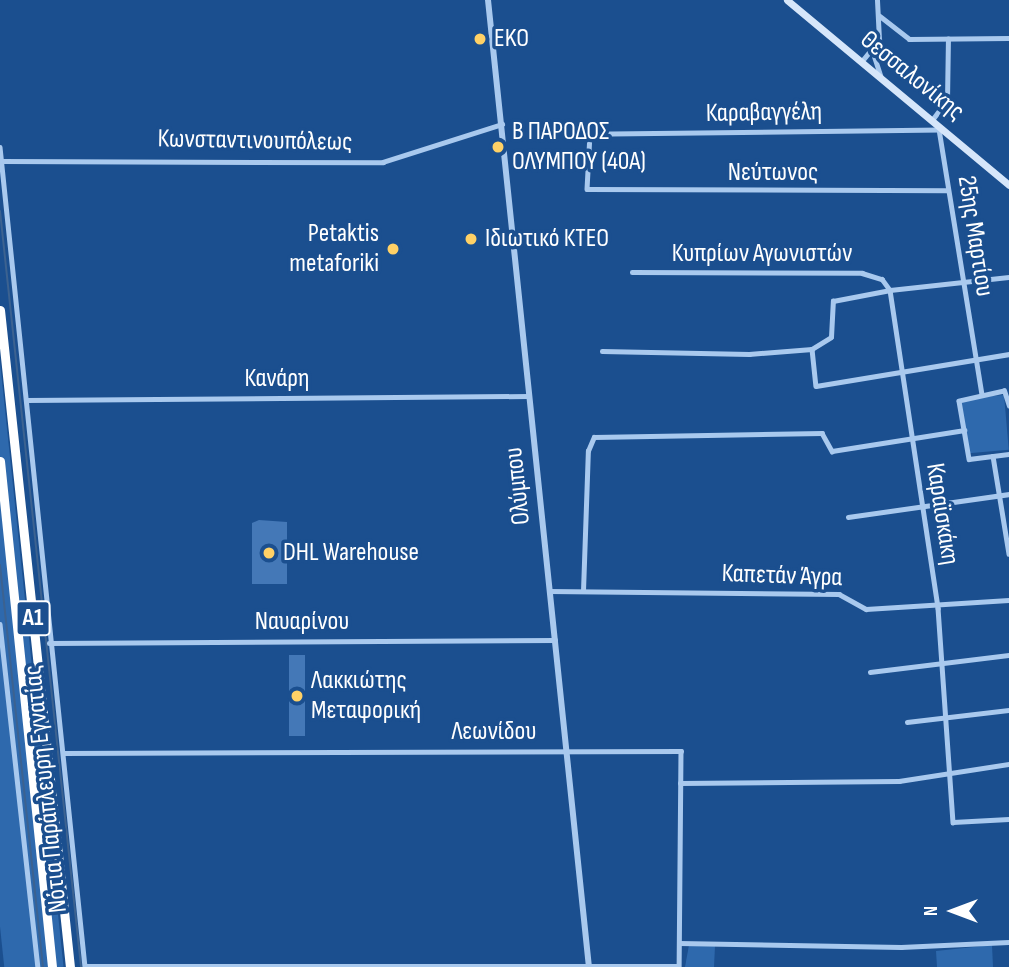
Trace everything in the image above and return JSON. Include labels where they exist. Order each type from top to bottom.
[{"type":"highway","name":"Α1","points":[[0,310],[70,967]]},
{"type":"highway","name":"Α1","points":[[0,461],[52,967]]},
{"type":"main road","name":"Θεσσαλονίκης","points":[[786,0],[1009,185]]},
{"type":"street","name":"Ολύμπου","points":[[488,0],[502,124],[507,216],[589,966]]},
{"type":"street","points":[[877,0],[880,16],[873,51],[883,79]]},
{"type":"street","points":[[880,16],[909,39],[1009,38]]},
{"type":"street","points":[[939,126],[947,100],[948,39]]},
{"type":"street","points":[[861,61],[873,51]]},
{"type":"street","name":"Κωνσταντινουπόλεως","points":[[2,161],[383,162],[502,124]]},
{"type":"street","name":"Καραβαγγέλη","points":[[599,192],[587,190],[586,139],[590,134],[939,126]]},
{"type":"street","name":"25ης Μαρτίου","points":[[939,126],[947,190],[982,394]]},
{"type":"street","name":"Νότια Παράπλευρη Εγνατίας","points":[[0,147],[49,643],[85,967]]},
{"type":"street","name":"Νεύτωνος","points":[[599,192],[947,190]]},
{"type":"street","name":"Κυπρίων Αγωνιστών","points":[[632,272],[862,273],[882,279],[890,290]]},
{"type":"street","points":[[602,351],[749,354],[812,349],[830,340],[833,301],[890,290],[1009,277]]},
{"type":"street","name":"Καραϊσκάκη","points":[[890,290],[910,440],[938,608],[953,821],[957,826],[1009,818]]},
{"type":"street","points":[[812,349],[815,386],[1009,354]]},
{"type":"street","points":[[1009,406],[1005,391],[960,399],[970,460],[1009,454]]},
{"type":"street","name":"Κανάρη","points":[[26,400],[528,397]]},
{"type":"street","points":[[583,591],[588,451],[594,437],[822,433],[829,450],[841,450],[964,430]]},
{"type":"street","points":[[993,456],[1009,554]]},
{"type":"street","points":[[848,517],[1009,494]]},
{"type":"street","name":"Καπετάν Άγρα","points":[[548,591],[839,594],[866,609],[938,608],[1009,600]]},
{"type":"street","points":[[0,624],[38,967],[32,967]]},
{"type":"street","name":"Ναυαρίνου","points":[[49,643],[555,640]]},
{"type":"street","points":[[870,672],[1009,655]]},
{"type":"street","points":[[907,722],[1009,710]]},
{"type":"street","name":"Λεωνίδου","points":[[63,753],[674,750],[681,751],[680,783]]},
{"type":"street","points":[[85,967],[679,967],[680,783],[882,782],[1009,764]]},
{"type":"street","points":[[679,943],[901,947],[1009,942]]},
{"type":"shaded area","points":[[0,362],[64,967],[4,967],[0,926]]},
{"type":"shaded area","points":[[1004,395],[1009,450],[966,454],[961,399]]},
{"type":"shaded area","points":[[689,945],[715,946],[714,967],[685,967]]},
{"type":"shaded area","points":[[992,945],[993,967],[937,967],[936,951]]},
{"type":"building","name":"DHL Warehouse","points":[[259,520],[287,522],[287,584],[252,584],[252,523]]},
{"type":"building","name":"Λακκιώτης Μεταφορική","points":[[289,655],[305,655],[305,736],[289,736]]},
{"type":"waterway","points":[[0,211],[81,967]]},
{"type":"waterway","points":[[0,565],[43,967]]},
{"type":"place","name":"EKO","points":[[480,39]]},
{"type":"place","name":"Β ΠΑΡΟΔΟΣ ΟΛΥΜΠΟΥ (40Α)","points":[[498,147]]},
{"type":"place","name":"Ιδιωτικό ΚΤΕΟ","points":[[471,239]]},
{"type":"place","name":"Petaktis metaforiki","points":[[393,249]]},
{"type":"place","name":"DHL Warehouse","points":[[269,553]]},
{"type":"place","name":"Λακκιώτης Μεταφορική","points":[[297,696]]}]
